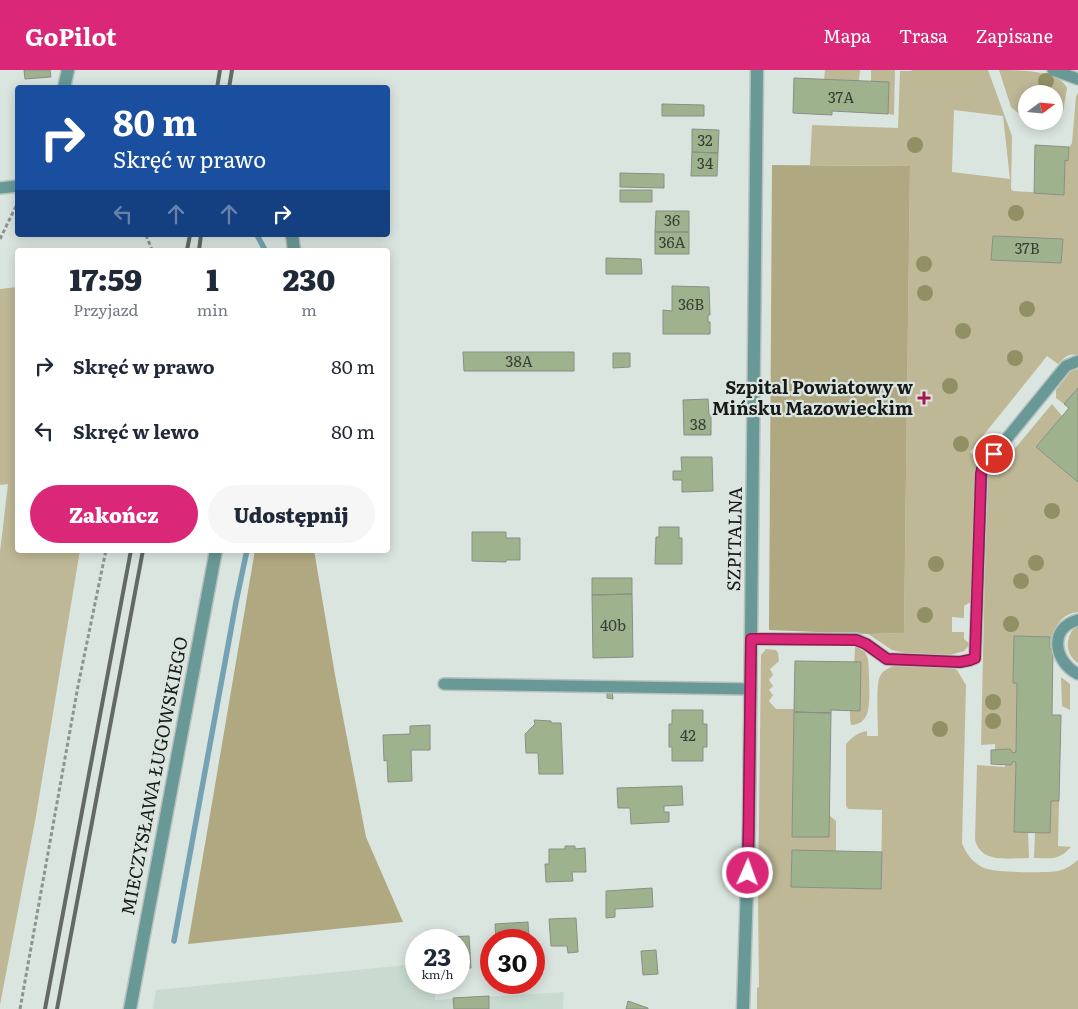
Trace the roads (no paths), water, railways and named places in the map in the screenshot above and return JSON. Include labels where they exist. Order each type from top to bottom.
[{"type":"street","points":[[65,85],[68,70]]},
{"type":"street","name":"SZPITALNA","points":[[743,1009],[750,823],[757,70]]},
{"type":"street","name":"MIECZYSŁAWA ŁUGOWSKIEGO","points":[[130,1009],[215,553]]},
{"type":"lane","points":[[1053,70],[1078,79]]},
{"type":"lane","points":[[0,188],[15,186]]},
{"type":"lane","points":[[751,639],[856,640],[866,644],[887,659],[960,662],[975,658],[982,469],[1066,366],[1078,361]]},
{"type":"lane","points":[[1078,620],[1068,623],[1061,630],[1058,638],[1060,656],[1070,670],[1078,674]]},
{"type":"lane","points":[[444,684],[750,688]]},
{"type":"waterway","points":[[258,237],[264,248]]},
{"type":"waterway","points":[[174,941],[246,553]]},
{"type":"railway","points":[[218,85],[220,70]]},
{"type":"railway","points":[[230,85],[232,70]]},
{"type":"railway","points":[[187,248],[190,237]]},
{"type":"railway","points":[[199,248],[201,237]]},
{"type":"railway","points":[[45,1009],[130,553]]},
{"type":"railway","points":[[57,1009],[142,553]]},
{"type":"place","name":"Szpital Powiatowy w Mińsku Mazowieckim","points":[[924,398]]}]
